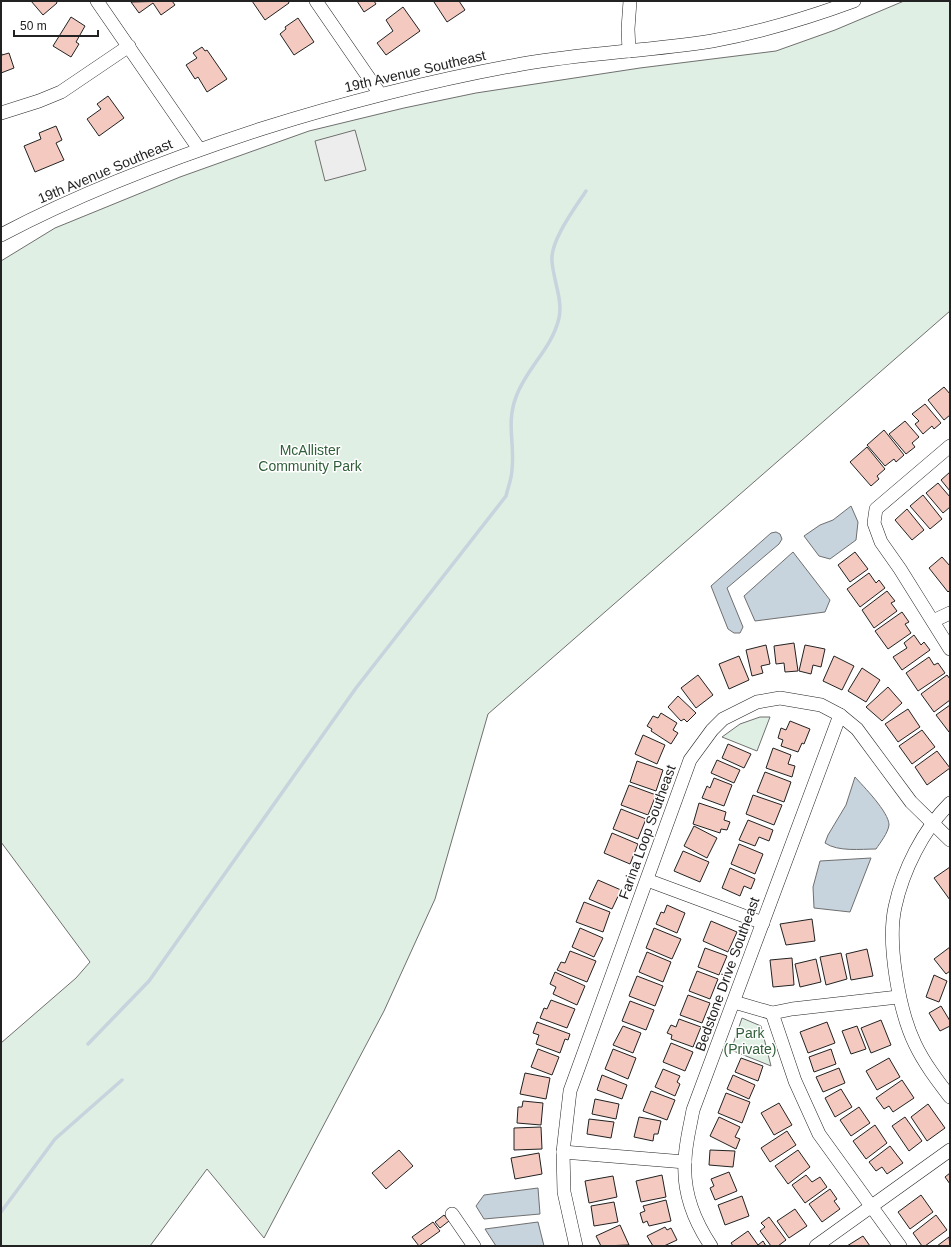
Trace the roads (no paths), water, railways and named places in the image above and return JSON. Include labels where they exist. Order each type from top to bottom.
[{"type":"street","points":[[97,1],[199,150]]},
{"type":"street","points":[[316,1],[380,94]]},
{"type":"street","points":[[629,50],[628,29],[630,1]]},
{"type":"street","name":"19th Avenue Southeast","points":[[1,235],[81,196],[152,166],[309,114],[380,94],[449,78],[523,64],[580,55],[712,41],[800,20],[854,1]]},
{"type":"street","points":[[1,113],[39,101],[61,92],[129,46]]},
{"type":"street","points":[[950,446],[876,510],[875,516],[876,532],[880,542],[900,568],[950,649]]},
{"type":"street","points":[[933,621],[950,613]]},
{"type":"street","name":"Farina Loop Southeast","points":[[576,1246],[564,1192],[563,1152],[570,1091],[690,760],[723,719],[758,702],[780,698],[821,705],[840,715],[857,729],[911,802],[950,840]]},
{"type":"street","name":"Bedstone Drive Southeast","points":[[711,1246],[700,1230],[688,1197],[685,1162],[693,1110],[840,715]]},
{"type":"street","points":[[950,803],[933,824],[914,853],[904,875],[894,908],[893,932],[898,997],[915,1044],[924,1062],[950,1097]]},
{"type":"street","points":[[647,880],[763,923]]},
{"type":"street","points":[[734,1002],[772,1014],[792,1009],[898,997]]},
{"type":"street","points":[[772,1014],[795,1081],[819,1134],[900,1246]]},
{"type":"street","points":[[816,1246],[950,1150]]},
{"type":"street","points":[[563,1152],[685,1162]]},
{"type":"street","points":[[452,1214],[474,1246]]},
{"type":"waterway","points":[[88,1044],[149,981],[356,688],[506,496],[511,479],[513,460],[511,425],[513,407],[520,387],[551,339],[559,318],[560,304],[553,268],[552,253],[564,225],[586,191]]},
{"type":"waterway","points":[[1,1212],[55,1139],[122,1080]]},
{"type":"park label","name":"McAllister Community Park","points":[[310,458]]},
{"type":"park label","name":"Park (Private)","points":[[750,1042]]}]
